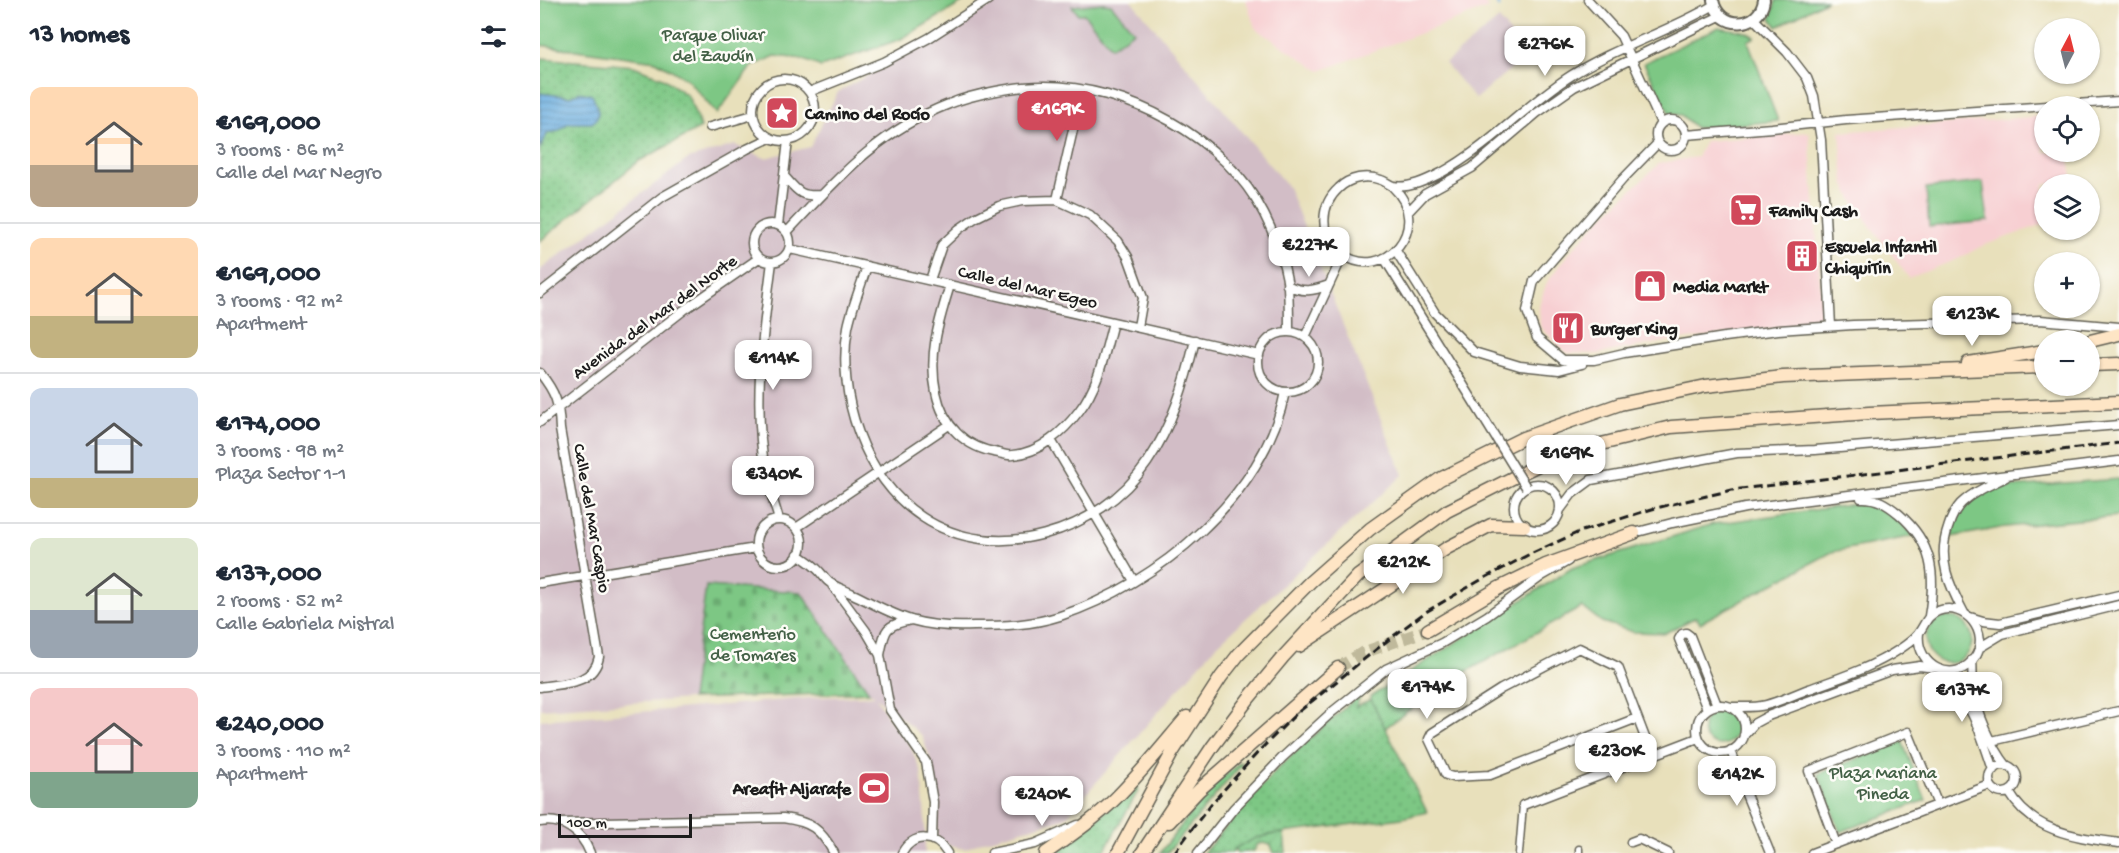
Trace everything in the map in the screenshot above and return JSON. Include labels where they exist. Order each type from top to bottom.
[{"type":"main road","points":[[2100,339],[2119,334]]},
{"type":"main road","points":[[1905,372],[2034,353]]},
{"type":"main road","points":[[2100,365],[2119,364]]},
{"type":"main road","points":[[1046,853],[1096,815],[1134,780],[1257,634],[1310,582],[1370,529],[1440,479],[1523,438],[1620,404],[1706,386],[1783,377],[2034,367]]},
{"type":"main road","points":[[1144,850],[1213,746],[1283,657],[1358,576],[1447,511],[1560,454],[1671,427],[1869,413],[2119,402]]},
{"type":"main road","points":[[1283,657],[1447,548],[1491,525],[1524,526]]},
{"type":"main road","points":[[1428,630],[1499,588],[1546,566],[1634,533]]},
{"type":"main road","points":[[1144,850],[1199,790],[1338,668]]},
{"type":"main road","points":[[1118,853],[1172,753],[1221,677]]},
{"type":"street","points":[[809,92],[884,62],[929,38],[988,0]]},
{"type":"street","points":[[1588,0],[1620,36],[1661,123]]},
{"type":"street","points":[[1392,186],[1405,202],[1409,226],[1396,251],[1384,258],[1363,261],[1356,261],[1343,255],[1333,246],[1325,227],[1326,207],[1332,195],[1341,185],[1353,179],[1373,178],[1392,186],[1405,186],[1440,173],[1467,156],[1560,82],[1575,73],[1714,2],[1720,16],[1740,24],[1754,19],[1760,13],[1764,0]]},
{"type":"street","points":[[1408,212],[1425,194],[1473,168],[1546,106],[1574,87],[1720,16]]},
{"type":"street","points":[[1754,19],[1787,52],[1807,78],[1814,96],[1819,123],[1831,326]]},
{"type":"street","points":[[776,80],[795,81],[809,92],[815,109],[811,126],[797,138],[788,141],[770,138],[756,125],[753,106],[760,90],[776,80]]},
{"type":"street","points":[[787,232],[822,195],[882,139],[906,123],[951,103],[1000,91],[1042,86],[1082,90],[1134,103],[1177,124],[1218,154],[1248,189],[1263,212],[1276,241],[1287,285],[1289,332]]},
{"type":"street","points":[[1057,200],[1082,90]]},
{"type":"street","points":[[1686,135],[2119,101]]},
{"type":"street","points":[[710,127],[753,116]]},
{"type":"street","points":[[1671,119],[1682,125],[1686,135],[1682,145],[1672,150],[1662,148],[1655,133],[1661,123],[1671,119]]},
{"type":"street","points":[[540,293],[662,197],[770,138]]},
{"type":"street","points":[[778,225],[788,141]]},
{"type":"street","points":[[1594,360],[1563,360],[1537,338],[1527,311],[1534,281],[1623,179],[1658,143]]},
{"type":"street","points":[[785,177],[802,195],[822,195]]},
{"type":"street","points":[[930,280],[942,245],[975,218],[999,206],[1022,201],[1057,200],[1090,215],[1118,241],[1128,257],[1143,298],[1138,327]]},
{"type":"street","points":[[766,224],[778,225],[787,232],[790,249],[783,258],[772,262],[759,258],[755,254],[752,243],[756,231],[766,224]]},
{"type":"street","name":"Calle del Mar Egeo","points":[[790,249],[1260,355]]},
{"type":"street","points":[[1396,251],[1435,313],[1474,352],[1520,366],[1559,370],[1624,353],[1735,336],[1831,326],[2040,320],[2119,327]]},
{"type":"street","points":[[1305,337],[1343,255]]},
{"type":"street","name":"Avenida del Mar del Norte","points":[[540,422],[684,310],[759,258]]},
{"type":"street","points":[[1384,258],[1526,487]]},
{"type":"street","points":[[772,262],[765,313],[760,409],[766,476],[779,520]]},
{"type":"street","points":[[867,266],[848,327],[847,372],[849,398],[854,419],[869,457],[890,489],[922,518],[946,530],[972,537],[996,540],[1048,534],[1094,514],[1124,490],[1146,464],[1172,418],[1195,340]]},
{"type":"street","points":[[950,285],[935,333],[932,363],[936,392],[949,425],[962,440],[986,451],[1012,455],[1031,450],[1051,440],[1080,410],[1089,394],[1099,373],[1113,322]]},
{"type":"street","points":[[1287,285],[1312,292],[1329,285]]},
{"type":"street","points":[[1289,332],[1305,337],[1311,343],[1318,359],[1315,376],[1302,389],[1285,392],[1272,387],[1262,376],[1258,362],[1270,338],[1289,332]]},
{"type":"street","name":"Calle del Mar Caspio","points":[[540,373],[551,387],[559,407],[560,429],[599,657],[593,673],[574,681],[540,687]]},
{"type":"street","points":[[830,582],[894,614],[911,620],[950,627],[1014,626],[1058,617],[1101,601],[1185,547],[1215,519],[1260,461],[1280,417],[1285,392]]},
{"type":"street","points":[[796,528],[949,425]]},
{"type":"street","points":[[1560,510],[1558,496],[1547,486],[1533,484],[1526,487],[1516,498],[1514,506],[1518,521],[1524,526],[1530,529],[1543,529],[1554,522],[1572,494],[1591,480],[1737,453],[1815,450],[2119,425]]},
{"type":"street","points":[[1051,440],[1134,581]]},
{"type":"street","points":[[1198,853],[1234,808],[1283,757],[1332,712],[1386,669],[1442,643],[1487,616],[1542,576],[1575,557],[1634,533],[1707,515],[2119,460]]},
{"type":"street","points":[[1979,648],[1978,628],[1950,588],[1943,561],[1944,546],[1952,517],[1964,500],[2014,474]]},
{"type":"street","points":[[1755,507],[1871,497],[1883,502],[1912,525],[1930,558],[1933,591],[1929,616],[1919,633],[1901,648],[1846,676],[1766,705],[1730,707],[1717,705],[1707,709],[1697,722],[1696,730],[1698,738],[1708,750],[1716,752],[1731,750],[1755,723],[1768,716],[1892,670],[1920,666],[1958,670],[1972,660],[1979,648],[2002,634],[2119,605]]},
{"type":"street","points":[[779,520],[788,522],[796,528],[801,540],[798,554],[789,563],[775,565],[763,559],[756,548],[756,536],[763,526],[768,522],[779,520]]},
{"type":"street","points":[[540,583],[756,548]]},
{"type":"street","points":[[798,554],[816,567],[830,582],[866,631],[880,655],[890,710],[926,762],[933,802],[932,839]]},
{"type":"street","points":[[1929,616],[1946,609],[1983,621],[2000,623],[2119,595]]},
{"type":"street","points":[[880,655],[887,630],[893,623],[911,620]]},
{"type":"street","points":[[1707,709],[1679,639],[1682,634],[1686,633],[1690,636],[1717,705]]},
{"type":"street","points":[[1919,633],[1921,653],[1929,664],[1956,685],[1966,700],[1993,770]]},
{"type":"street","points":[[1637,718],[1490,775],[1452,777],[1446,775],[1429,740],[1432,733],[1501,689],[1579,648],[1618,667],[1653,756]]},
{"type":"street","points":[[1972,660],[1973,687],[1992,741],[2000,758],[2014,770],[2018,778],[2016,786],[2009,792],[1998,793],[1990,785],[1989,777],[1999,766],[2007,766]]},
{"type":"street","points":[[1730,707],[1740,715],[1745,728],[1744,735]]},
{"type":"street","points":[[1992,741],[2119,711]]},
{"type":"street","points":[[1836,844],[1809,771],[1908,732],[1938,805]]},
{"type":"street","points":[[1519,853],[1523,806],[1698,738]]},
{"type":"street","points":[[1731,750],[1743,787],[1770,853]]},
{"type":"street","points":[[1812,853],[1990,785]]},
{"type":"street","points":[[2009,792],[2020,808],[2053,831],[2119,843]]},
{"type":"street","points":[[992,853],[1035,844],[1096,815]]},
{"type":"street","points":[[540,822],[783,818],[814,826],[826,839],[834,853]]},
{"type":"street","points":[[561,823],[580,836],[590,853]]},
{"type":"street","points":[[902,853],[917,839],[932,839],[938,842],[947,853]]},
{"type":"street","points":[[1631,842],[1639,840],[1668,853]]},
{"type":"shaded area","points":[[1002,0],[1131,0],[1288,187],[1403,475],[1218,644],[1065,818],[987,840],[965,849],[949,846],[937,837],[937,801],[931,762],[922,736],[876,697],[891,722],[909,743],[921,771],[925,853],[540,853],[540,720],[823,697],[875,696],[869,692],[691,699],[540,709],[540,270],[688,159],[735,145],[765,158],[810,147],[838,92]]},
{"type":"shaded area","points":[[1246,0],[1482,0],[1488,8],[1320,71],[1255,28]]},
{"type":"shaded area","points":[[1499,19],[1528,55],[1475,99],[1445,63]]},
{"type":"shaded area","points":[[2034,117],[2034,162],[2070,162],[2071,174],[2034,174],[2034,228],[1982,246],[1960,258],[1909,278],[1855,205],[1844,183],[1840,132]]},
{"type":"shaded area","points":[[1809,132],[1820,280],[1826,323],[1670,341],[1597,354],[1567,353],[1540,327],[1539,305],[1547,282],[1568,254],[1602,217],[1660,163],[1697,157],[1705,141]]},
{"type":"green space","name":"Parque Olivar del Zaudín","points":[[540,0],[967,0],[901,39],[821,67],[802,59],[775,56],[751,67],[717,114],[687,79],[656,61],[540,45]]},
{"type":"green space","points":[[1776,0],[1827,0],[1777,27],[1771,18]]},
{"type":"green space","points":[[1111,4],[1134,31],[1111,47],[1084,14],[1078,14],[1072,6]]},
{"type":"green space","points":[[1719,27],[1743,31],[1755,37],[1748,41],[1778,121],[1696,128],[1681,115],[1670,114],[1644,63]]},
{"type":"green space","points":[[540,58],[634,66],[663,78],[688,96],[701,128],[639,161],[540,241]]},
{"type":"green space","points":[[1983,182],[1988,221],[1929,227],[1926,188]]},
{"type":"green space","points":[[2119,479],[2119,516],[2006,527],[1951,537],[1966,503],[1995,488]]},
{"type":"green space","points":[[1863,503],[1893,514],[1914,536],[1832,552],[1700,623],[1696,617],[1665,633],[1633,632],[1602,622],[1582,607],[1444,684],[1385,728],[1370,697],[1572,568],[1713,524]]},
{"type":"green space","name":"Cementerio de Tomares","points":[[706,586],[801,592],[869,692],[691,699]]},
{"type":"green space","points":[[1949,617],[1965,624],[1972,640],[1965,656],[1949,663],[1933,656],[1926,640],[1933,624]]},
{"type":"green space","points":[[1362,692],[1356,707],[1371,699],[1427,812],[1402,818],[1267,835],[1248,842],[1230,853],[1203,853],[1278,768]]},
{"type":"green space","points":[[1720,711],[1732,716],[1737,728],[1732,740],[1720,745],[1708,740],[1703,728],[1708,716]]},
{"type":"green space","name":"Plaza Mariana Pineda","points":[[1902,741],[1926,800],[1840,832],[1818,774]]},
{"type":"green space","points":[[1240,762],[1242,764],[1167,853],[1160,853],[1210,788]]},
{"type":"green space","points":[[1134,787],[1138,787],[1138,791],[1103,853],[1056,853]]},
{"type":"green space","points":[[1284,834],[1286,853],[1274,853],[1271,845],[1262,843],[1257,845],[1254,851],[1237,853],[1235,848],[1256,838]]},
{"type":"water","points":[[579,92],[592,95],[598,110],[595,120],[592,123],[569,123],[558,131],[547,134],[540,149],[540,93],[570,97]]},
{"type":"waterway","points":[[1495,0],[1499,6]]},
{"type":"tunnel","points":[[1338,668],[1362,653],[1428,630]]},
{"type":"railway","points":[[1174,853],[1211,804],[1261,749],[1296,714],[1383,644],[1424,613],[1479,581],[1579,532],[1652,509],[1732,490],[2119,443]]},
{"type":"place","name":"Camino del Rocío","points":[[782,113]]},
{"type":"place","name":"Family Cash","points":[[1746,210]]},
{"type":"place","name":"Escuela Infantil ChiquiTin","points":[[1802,256]]},
{"type":"place","name":"Media Markt","points":[[1650,286]]},
{"type":"place","name":"Burger King","points":[[1568,328]]},
{"type":"place","name":"Areafit Aljarafe","points":[[874,788]]}]
